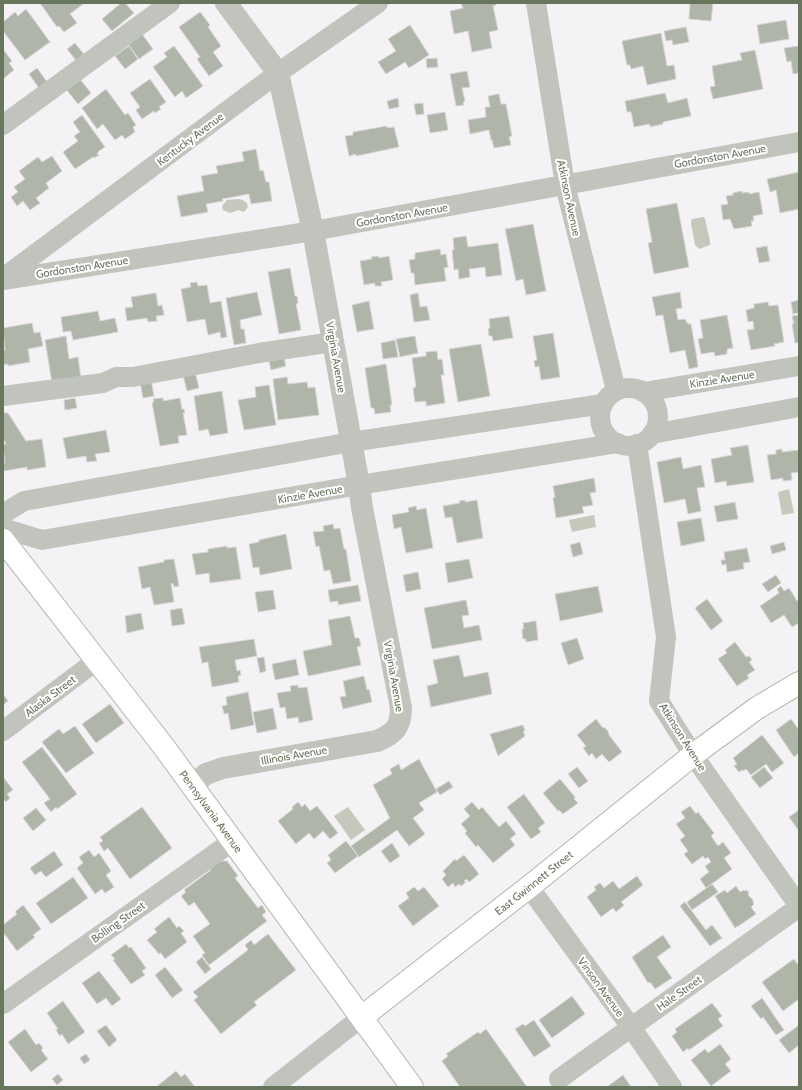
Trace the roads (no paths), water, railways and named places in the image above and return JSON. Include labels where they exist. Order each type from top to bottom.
[{"type":"main road","name":"Pennsylvania Avenue","points":[[3,540],[164,747],[412,1087]]},
{"type":"main road","name":"East Gwinnett Street","points":[[362,1017],[529,887],[693,755],[757,708],[799,683]]},
{"type":"street","points":[[3,125],[170,3]]},
{"type":"street","name":"Virginia Avenue","points":[[226,3],[278,73],[313,231],[362,508],[401,708],[401,719],[397,728]]},
{"type":"street","name":"Kentucky Avenue","points":[[3,279],[278,73],[378,3]]},
{"type":"street","name":"Atkinson Avenue","points":[[536,3],[565,185],[610,397],[601,413],[601,418],[604,431],[611,438],[636,440],[656,425],[658,416],[656,406],[652,398],[644,392]]},
{"type":"street","name":"Gordonston Avenue","points":[[3,279],[313,231],[799,142]]},
{"type":"street","points":[[3,396],[103,383],[116,377],[133,377],[259,353],[333,342]]},
{"type":"street","name":"Kinzie Avenue","points":[[644,392],[799,366]]},
{"type":"street","points":[[3,514],[24,501],[610,397],[635,388],[644,392]]},
{"type":"street","name":"Kinzie Avenue","points":[[3,528],[42,540],[359,485],[636,440],[799,406]]},
{"type":"street","name":"Atkinson Avenue","points":[[636,440],[666,637],[660,700],[693,755],[799,907]]},
{"type":"street","name":"Alaska Street","points":[[3,731],[96,661]]},
{"type":"street","name":"Illinois Avenue","points":[[192,786],[206,774],[223,768],[377,741],[387,736],[397,728]]},
{"type":"street","name":"Bolling Street","points":[[3,1004],[233,841]]},
{"type":"street","name":"Vinson Avenue","points":[[529,887],[631,1027],[672,1087]]},
{"type":"street","name":"Hale Street","points":[[559,1079],[799,907]]},
{"type":"street","name":"East Gwinnett Street","points":[[273,1087],[362,1017]]}]
